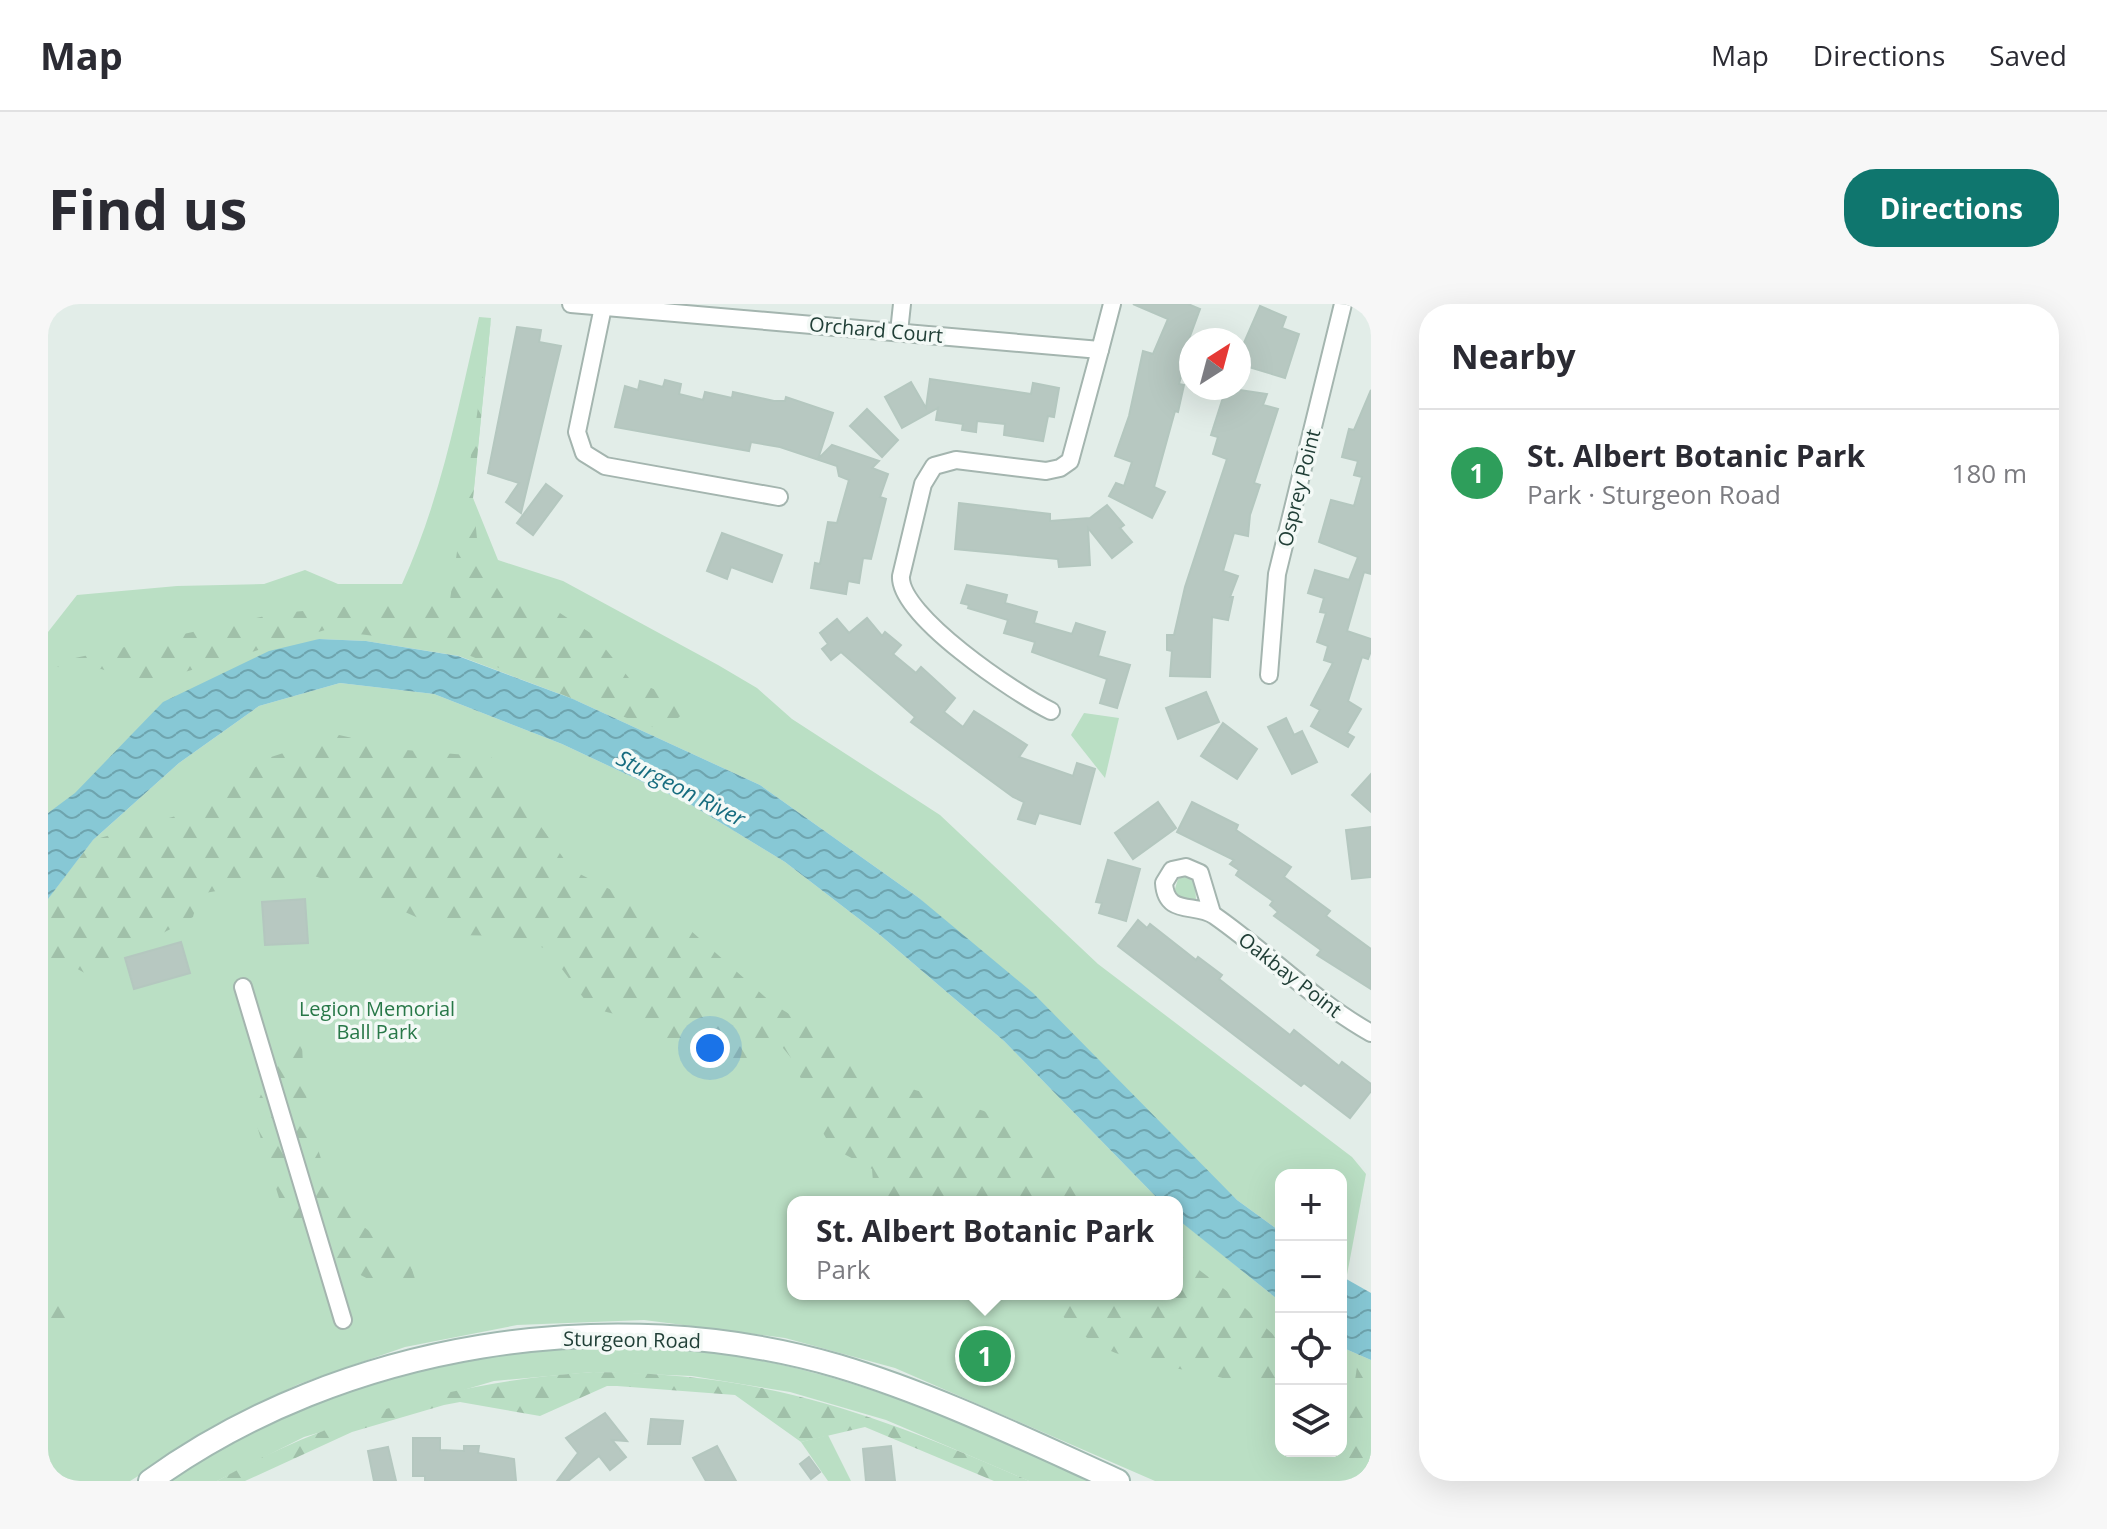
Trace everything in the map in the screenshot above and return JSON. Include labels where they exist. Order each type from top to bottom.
[{"type":"main road","name":"Sturgeon Road","points":[[150,1481],[235,1429],[329,1388],[419,1359],[473,1348],[603,1336],[704,1340],[836,1366],[953,1408],[1118,1481]]},
{"type":"street","name":"Orchard Court","points":[[571,304],[1100,350]]},
{"type":"street","points":[[899,332],[902,304]]},
{"type":"street","points":[[1051,711],[1011,689],[968,656],[909,603],[901,588],[901,576],[923,484],[934,466],[956,460],[1046,471],[1060,468],[1070,461],[1112,304]]},
{"type":"street","name":"Osprey Point","points":[[1269,675],[1277,574],[1343,304]]},
{"type":"street","points":[[603,307],[577,432],[584,453],[605,466],[779,497]]},
{"type":"street","name":"Oakbay Point","points":[[1212,913],[1333,1009],[1371,1033]]},
{"type":"street","points":[[243,987],[343,1320]]},
{"type":"green space","points":[[479,317],[491,318],[473,498],[498,560],[563,581],[718,665],[757,688],[792,719],[940,815],[1098,964],[1352,1157],[1366,1174],[1347,1275],[1347,1169],[1275,1169],[1275,1228],[1237,1200],[919,898],[760,785],[573,699],[459,656],[366,641],[319,639],[48,813],[48,632],[77,595],[177,586],[264,584],[305,570],[338,584],[402,584],[428,519],[456,419]]},
{"type":"green space","points":[[491,318],[473,498],[479,559],[504,599],[537,598],[595,636],[629,678],[691,706],[664,731],[573,699],[442,644],[325,630],[148,683],[101,669],[79,673],[48,664],[274,614],[399,601],[450,600]]},
{"type":"green space","name":"Legion Memorial Ball Park","points":[[340,683],[434,694],[562,744],[690,804],[785,862],[880,935],[1004,1041],[1155,1196],[787,1196],[787,1300],[1183,1300],[1183,1223],[1275,1297],[1275,1457],[1347,1457],[1347,1350],[1371,1360],[1371,1481],[1155,1481],[895,1368],[785,1338],[644,1320],[517,1325],[405,1347],[299,1384],[251,1407],[130,1481],[48,1481],[48,899],[93,840],[179,763],[259,706]]},
{"type":"green space","points":[[1084,713],[1119,718],[1105,778],[1071,735]]},
{"type":"green space","points":[[339,735],[406,750],[491,757],[572,870],[690,930],[773,1004],[840,1045],[889,1082],[984,1111],[1097,1196],[870,1196],[872,1169],[831,1147],[812,1113],[796,1064],[779,1043],[739,1067],[710,1067],[638,1020],[591,1008],[547,949],[507,936],[456,935],[354,889],[311,875],[199,894],[193,917],[131,950],[92,977],[63,961],[48,976],[48,899],[93,840],[193,811],[268,758]]},
{"type":"green space","points":[[1184,876],[1195,882],[1196,900],[1184,900],[1174,892],[1178,879]]},
{"type":"green space","points":[[302,1043],[307,1103],[314,1134],[337,1193],[355,1218],[377,1236],[405,1248],[416,1282],[372,1281],[336,1262],[321,1210],[290,1234],[253,1113],[279,1052]]},
{"type":"green space","points":[[1183,1258],[1228,1292],[1275,1336],[1275,1400],[1252,1387],[1221,1377],[1126,1357],[1097,1344],[1070,1324],[1052,1300],[1183,1300]]},
{"type":"green space","points":[[48,1277],[73,1295],[65,1331],[48,1340]]},
{"type":"green space","points":[[639,1346],[761,1360],[818,1374],[928,1410],[1095,1481],[1029,1481],[886,1420],[790,1392],[692,1376],[593,1372],[494,1381],[304,1437],[217,1481],[169,1481],[281,1418],[337,1395],[394,1377],[512,1354]]},
{"type":"green space","points":[[1357,1367],[1371,1374],[1371,1481],[1365,1481],[1343,1461],[1344,1457],[1347,1457],[1347,1434]]},
{"type":"green space","points":[[593,1372],[712,1380],[818,1401],[920,1435],[1029,1481],[994,1481],[865,1427],[801,1442],[735,1395],[607,1386],[540,1416],[460,1402],[444,1405],[352,1432],[245,1481],[217,1481],[307,1437],[399,1405],[494,1384]]},
{"type":"green space","points":[[828,1435],[851,1481],[828,1481],[801,1442]]},
{"type":"water","name":"Sturgeon River","points":[[319,639],[366,641],[458,656],[573,699],[760,785],[919,898],[1033,993],[1237,1200],[1275,1228],[1275,1297],[1183,1224],[1183,1196],[1155,1196],[1004,1041],[880,935],[785,862],[690,804],[562,744],[434,694],[340,683],[259,706],[179,763],[93,840],[48,899],[48,813],[75,793],[163,702],[269,651]]},
{"type":"water","points":[[1347,1279],[1371,1293],[1371,1360],[1347,1350]]},
{"type":"building","points":[[1133,304],[1188,304],[1200,309],[1193,328],[1179,328],[1181,400],[1154,487],[1165,492],[1152,518],[1109,496],[1116,483],[1124,486],[1132,462],[1115,456],[1129,416],[1143,351],[1153,354],[1168,319]]},
{"type":"building","points":[[1260,306],[1286,317],[1282,328],[1299,334],[1285,378],[1251,368],[1250,328]]},
{"type":"building","points":[[517,327],[541,330],[539,342],[561,346],[521,513],[506,502],[519,483],[488,473]]},
{"type":"building","points":[[930,379],[1031,394],[1033,383],[1059,388],[1054,417],[1048,416],[1043,441],[1004,435],[1005,424],[977,421],[976,432],[962,430],[963,424],[936,420],[938,408],[902,428],[885,397],[911,382],[926,408]]},
{"type":"building","points":[[665,380],[681,384],[679,394],[703,400],[705,392],[732,398],[733,392],[774,401],[785,401],[786,397],[833,413],[818,459],[832,445],[879,461],[872,468],[888,474],[880,497],[886,499],[871,559],[863,558],[859,583],[848,581],[846,594],[811,588],[815,563],[820,564],[828,522],[837,523],[849,480],[839,476],[837,466],[780,447],[751,442],[749,451],[615,427],[625,386],[638,390],[640,381],[663,387]]},
{"type":"building","points":[[1371,390],[1371,574],[1364,572],[1347,631],[1371,639],[1371,651],[1368,659],[1362,657],[1348,701],[1361,709],[1347,733],[1354,737],[1348,747],[1311,726],[1320,710],[1311,705],[1333,663],[1324,660],[1328,646],[1317,642],[1326,613],[1320,612],[1324,598],[1308,593],[1315,570],[1349,580],[1358,557],[1319,542],[1331,500],[1354,506],[1362,477],[1354,475],[1358,461],[1342,457],[1349,429],[1354,430]]},
{"type":"building","points":[[1251,392],[1267,394],[1263,405],[1278,409],[1254,483],[1260,485],[1250,515],[1248,536],[1234,533],[1223,571],[1238,576],[1230,597],[1233,597],[1228,620],[1212,617],[1210,677],[1170,676],[1172,651],[1167,650],[1167,635],[1174,635],[1185,587],[1227,459],[1213,454],[1218,437],[1211,435],[1222,400],[1251,400]]},
{"type":"building","points":[[867,409],[898,440],[882,457],[850,426]]},
{"type":"building","points":[[546,484],[562,496],[533,535],[517,523]]},
{"type":"building","points":[[959,503],[1050,514],[1050,521],[1090,518],[1107,505],[1124,525],[1120,528],[1132,542],[1112,558],[1088,528],[1090,565],[1059,567],[1058,559],[955,549]]},
{"type":"building","points":[[722,533],[782,555],[772,582],[731,567],[727,579],[707,571]]},
{"type":"building","points":[[967,585],[1007,595],[1005,603],[1037,612],[1034,623],[1072,634],[1076,623],[1105,632],[1098,656],[1130,665],[1117,708],[1100,703],[1107,679],[1032,652],[1035,642],[1004,633],[1008,620],[961,603]]},
{"type":"building","points":[[867,618],[882,636],[885,632],[901,645],[893,654],[916,673],[921,667],[955,698],[944,712],[963,727],[974,711],[1027,745],[1019,757],[1073,776],[1077,763],[1095,769],[1080,824],[1039,813],[1035,824],[1018,819],[1024,802],[911,722],[915,717],[841,652],[831,660],[822,649],[828,644],[820,633],[837,619],[849,633]]},
{"type":"building","points":[[1206,692],[1219,722],[1178,739],[1166,708]]},
{"type":"building","points":[[1286,718],[1294,735],[1302,731],[1317,762],[1292,774],[1268,727]]},
{"type":"building","points":[[1223,723],[1257,749],[1237,779],[1201,756]]},
{"type":"building","points":[[1371,774],[1371,812],[1352,795]]},
{"type":"building","points":[[1158,802],[1176,828],[1133,859],[1115,833]]},
{"type":"building","points":[[1192,802],[1238,825],[1236,830],[1291,867],[1284,877],[1330,911],[1326,916],[1371,949],[1371,989],[1317,955],[1321,950],[1274,916],[1278,912],[1270,905],[1273,901],[1236,875],[1239,870],[1230,864],[1234,860],[1177,832]]},
{"type":"building","points":[[1371,827],[1371,877],[1352,879],[1346,830]]},
{"type":"building","points":[[1108,860],[1140,869],[1126,921],[1099,913],[1102,903],[1096,902]]},
{"type":"building","points":[[305,899],[308,943],[265,945],[262,902]]},
{"type":"building","points":[[1138,920],[1147,928],[1150,924],[1196,960],[1198,957],[1222,975],[1219,979],[1290,1035],[1294,1030],[1339,1066],[1342,1062],[1371,1084],[1371,1091],[1350,1118],[1304,1083],[1301,1086],[1118,946]]},
{"type":"building","points":[[181,942],[190,973],[134,989],[125,958]]},
{"type":"building","points":[[605,1413],[627,1441],[612,1440],[626,1457],[610,1470],[599,1456],[568,1481],[557,1481],[578,1453],[566,1438]]},
{"type":"building","points":[[651,1419],[683,1421],[680,1444],[648,1444]]},
{"type":"building","points":[[413,1438],[440,1438],[440,1450],[464,1451],[464,1446],[479,1446],[478,1453],[514,1459],[516,1481],[425,1481],[425,1476],[413,1476]]},
{"type":"building","points":[[717,1446],[736,1481],[706,1481],[693,1458]]},
{"type":"building","points":[[891,1446],[895,1481],[866,1481],[863,1449]]},
{"type":"building","points":[[388,1447],[396,1481],[374,1481],[368,1451]]},
{"type":"building","points":[[809,1457],[820,1472],[811,1479],[800,1464]]},
{"type":"place","name":"St. Albert Botanic Park","points":[[985,1356]]}]
